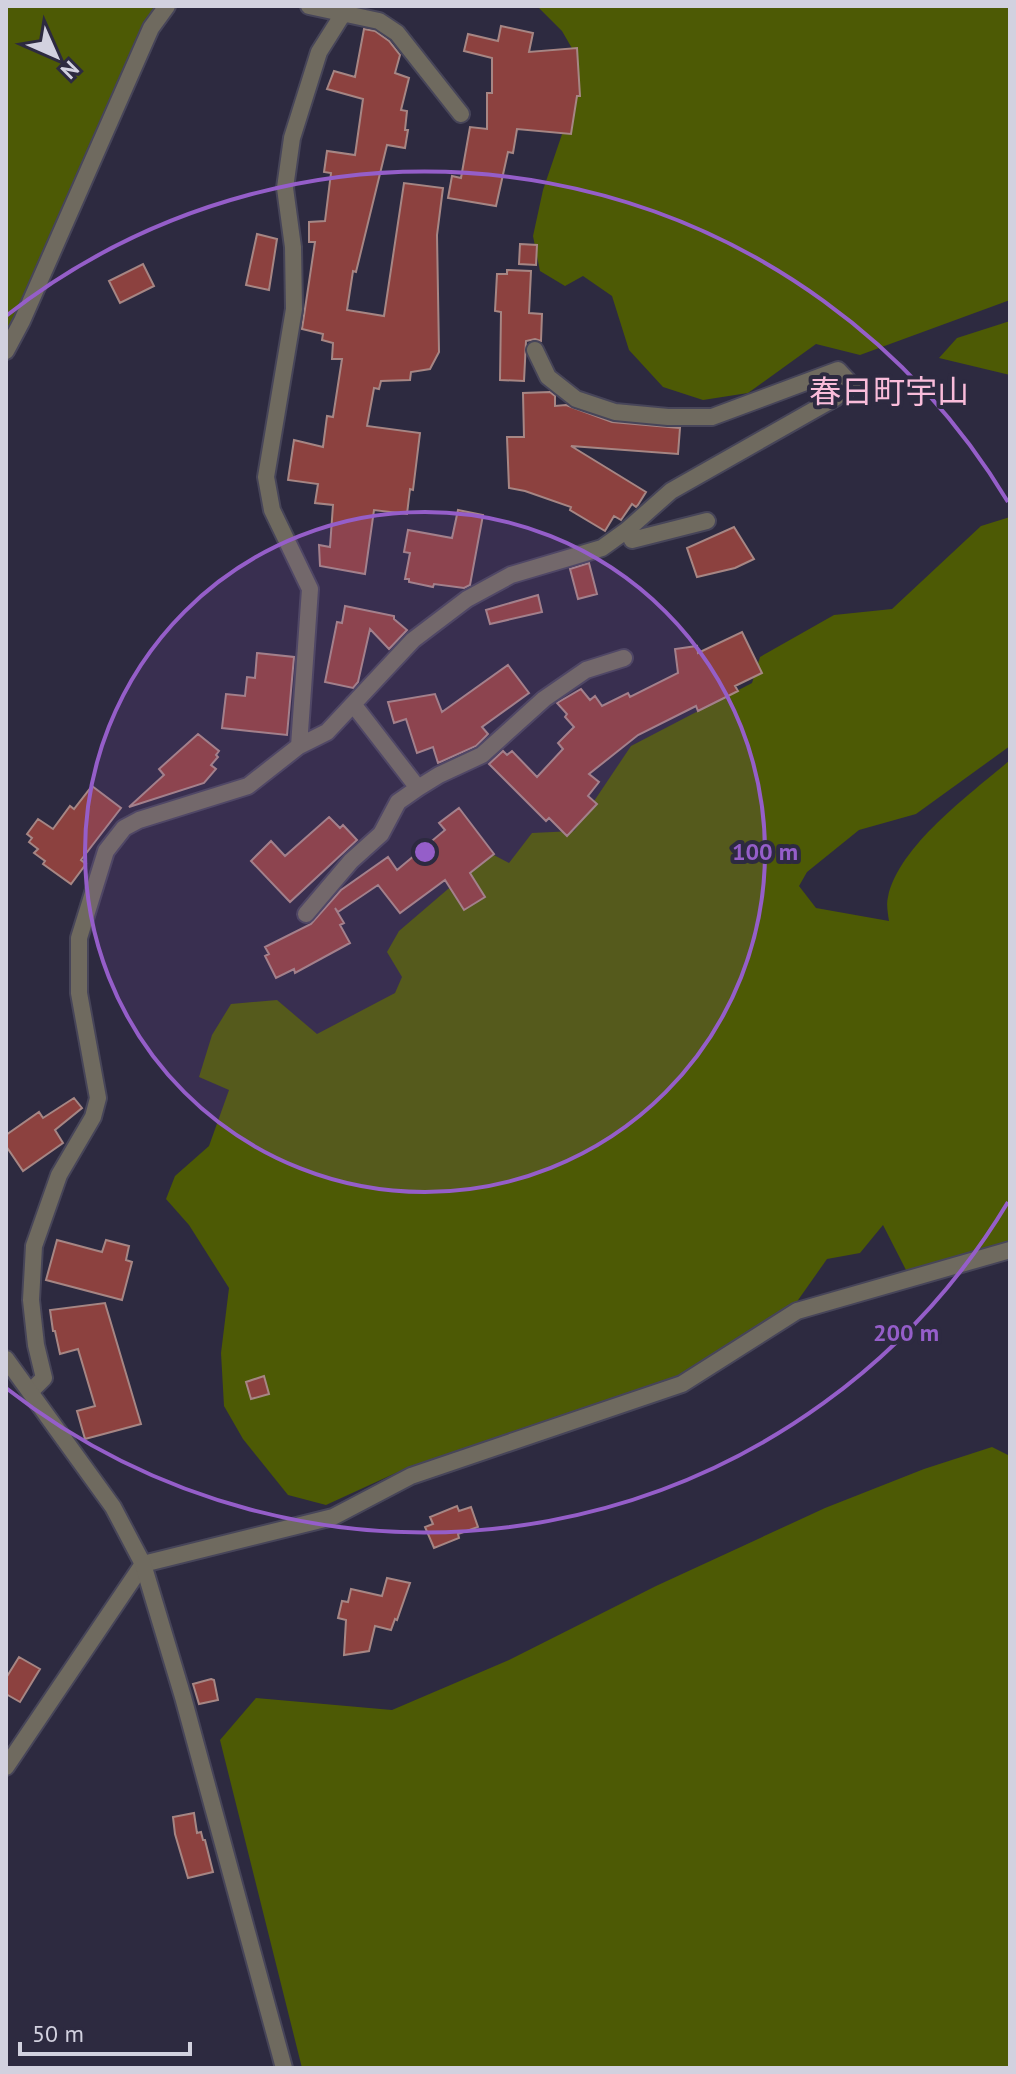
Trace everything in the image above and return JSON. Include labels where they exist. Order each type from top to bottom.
[{"type":"street","points":[[6,351],[29,307],[151,28],[167,6]]},
{"type":"street","points":[[309,6],[346,9],[379,21],[397,33],[461,114]]},
{"type":"street","points":[[299,746],[310,589],[272,510],[266,477],[294,309],[293,247],[285,188],[292,138],[319,52],[346,9]]},
{"type":"street","points":[[31,1391],[44,1378],[36,1345],[31,1300],[34,1246],[59,1175],[93,1117],[98,1098],[79,993],[79,938],[106,851],[124,828],[139,820],[248,786],[299,746],[327,732],[413,640],[467,599],[511,575],[602,548],[671,491],[835,398],[852,385],[838,370],[712,417],[615,412],[576,399],[548,377],[535,350]]},
{"type":"street","points":[[627,530],[632,540],[707,521]]},
{"type":"street","points":[[306,914],[351,861],[381,834],[398,802],[439,775],[482,755],[544,699],[586,670],[624,658]]},
{"type":"street","points":[[353,704],[418,788]]},
{"type":"street","points":[[6,1767],[143,1564],[333,1517],[411,1476],[682,1384],[797,1311],[1010,1250]]},
{"type":"street","points":[[6,1359],[113,1507],[143,1564],[187,1712],[284,2068]]},
{"type":"green space","points":[[6,6],[154,6],[6,334]]},
{"type":"green space","points":[[537,6],[1010,6],[1010,300],[860,355],[816,344],[748,393],[703,400],[663,387],[629,350],[612,296],[583,276],[565,286],[540,271],[533,236],[543,190],[574,99],[577,57],[562,31]]},
{"type":"green space","points":[[1010,321],[1010,375],[939,358],[957,338]]},
{"type":"green space","points":[[1010,517],[1010,746],[916,814],[859,830],[807,872],[799,886],[816,908],[889,921],[888,897],[906,858],[939,821],[1010,760],[1010,1245],[906,1270],[883,1225],[860,1253],[827,1259],[796,1303],[675,1379],[411,1466],[326,1505],[288,1495],[243,1439],[224,1406],[221,1353],[229,1288],[189,1225],[166,1199],[175,1176],[209,1146],[229,1090],[199,1077],[212,1035],[231,1004],[277,1000],[317,1034],[395,993],[402,977],[387,952],[399,931],[490,853],[509,863],[532,833],[574,831],[631,746],[752,683],[760,657],[834,615],[892,609],[981,526]]},
{"type":"green space","points":[[992,1447],[1010,1456],[1010,2068],[302,2068],[220,1740],[256,1698],[392,1710],[509,1660],[656,1586],[825,1508],[924,1469]]},
{"type":"building","points":[[501,26],[533,33],[529,52],[577,48],[580,96],[577,96],[571,134],[517,129],[513,153],[508,152],[496,206],[448,198],[452,176],[461,178],[470,127],[487,129],[487,93],[492,93],[492,58],[464,51],[468,34],[498,41]]},
{"type":"building","points":[[364,29],[375,31],[389,41],[400,55],[395,73],[409,78],[401,110],[407,111],[405,130],[408,130],[405,148],[387,145],[356,272],[353,271],[347,310],[384,316],[404,183],[443,188],[437,235],[439,352],[430,369],[411,372],[410,380],[381,381],[379,389],[374,388],[367,426],[420,433],[413,490],[410,489],[407,514],[374,510],[365,574],[320,566],[319,545],[330,547],[333,505],[315,503],[318,484],[288,480],[294,440],[323,447],[327,416],[333,417],[342,359],[332,359],[333,343],[322,340],[323,334],[302,329],[315,242],[309,242],[309,222],[325,221],[331,173],[324,172],[327,151],[355,155],[363,99],[327,89],[334,71],[355,77]]},
{"type":"building","points":[[257,234],[277,239],[269,290],[246,285]]},
{"type":"building","points":[[520,244],[537,245],[536,265],[519,264]]},
{"type":"building","points":[[143,264],[154,286],[120,303],[109,281]]},
{"type":"building","points":[[507,270],[531,271],[529,313],[542,314],[541,341],[526,341],[524,381],[500,380],[501,312],[495,311],[497,274],[507,274]]},
{"type":"building","points":[[550,392],[555,396],[555,406],[566,405],[612,422],[680,428],[678,454],[571,446],[646,492],[638,505],[632,504],[621,520],[614,516],[605,531],[570,510],[571,507],[509,488],[507,437],[524,437],[523,393]]},
{"type":"building","points":[[458,510],[483,515],[470,585],[464,588],[434,584],[433,587],[409,582],[405,579],[410,553],[404,552],[408,530],[452,538]]},
{"type":"building","points":[[734,527],[754,559],[735,568],[697,577],[687,548]]},
{"type":"building","points":[[589,563],[597,594],[578,599],[570,569]]},
{"type":"building","points":[[538,595],[542,612],[490,624],[486,610]]},
{"type":"building","points":[[345,606],[394,616],[407,630],[389,649],[370,629],[358,682],[353,688],[325,682],[337,622],[342,623]]},
{"type":"building","points":[[742,632],[762,673],[735,686],[738,691],[698,711],[696,706],[638,735],[589,774],[599,782],[588,796],[597,804],[567,836],[549,818],[546,821],[489,764],[503,751],[507,755],[512,751],[537,777],[563,749],[558,743],[574,727],[557,703],[581,689],[590,700],[595,696],[602,706],[628,693],[630,697],[678,673],[675,649],[697,646],[698,653]]},
{"type":"building","points":[[257,653],[294,657],[287,735],[222,728],[226,694],[245,696],[247,677],[255,678]]},
{"type":"building","points":[[508,665],[529,693],[482,727],[488,734],[476,746],[438,763],[433,747],[417,753],[406,719],[394,723],[388,702],[435,694],[442,712]]},
{"type":"building","points":[[198,734],[219,751],[211,765],[216,769],[204,783],[129,807],[164,775],[159,769]]},
{"type":"building","points":[[92,786],[121,808],[81,860],[86,864],[71,884],[43,864],[45,861],[34,853],[38,849],[29,842],[32,838],[27,834],[38,819],[53,829],[70,806],[74,809]]},
{"type":"building","points":[[459,808],[494,854],[470,873],[485,897],[464,910],[445,880],[400,913],[378,885],[338,912],[335,908],[350,943],[295,973],[294,969],[276,978],[265,956],[269,954],[265,947],[311,924],[341,890],[388,857],[397,870],[445,830],[439,823]]},
{"type":"building","points":[[329,817],[340,828],[343,825],[357,840],[290,902],[251,861],[271,841],[285,856]]},
{"type":"building","points":[[74,1098],[82,1108],[55,1130],[63,1143],[23,1171],[6,1146],[6,1135],[39,1112],[43,1118]]},
{"type":"building","points":[[57,1240],[102,1252],[106,1240],[129,1246],[126,1260],[132,1262],[122,1300],[46,1280]]},
{"type":"building","points":[[105,1303],[141,1424],[85,1439],[77,1411],[95,1406],[78,1349],[60,1354],[50,1310]]},
{"type":"building","points":[[264,1376],[269,1394],[251,1399],[246,1382]]},
{"type":"building","points":[[457,1506],[459,1511],[471,1507],[478,1527],[434,1548],[425,1527],[433,1524],[430,1517]]},
{"type":"building","points":[[387,1578],[410,1583],[397,1620],[391,1630],[375,1626],[369,1651],[344,1655],[346,1620],[338,1618],[342,1601],[348,1602],[351,1589],[382,1596]]},
{"type":"building","points":[[19,1657],[40,1669],[20,1702],[6,1694],[6,1678]]},
{"type":"building","points":[[214,1680],[218,1700],[199,1704],[193,1684]]},
{"type":"building","points":[[194,1813],[197,1833],[201,1832],[205,1840],[213,1872],[188,1878],[173,1817]]},
{"type":"district","name":"春日町宇山","points":[[889,391]]}]
